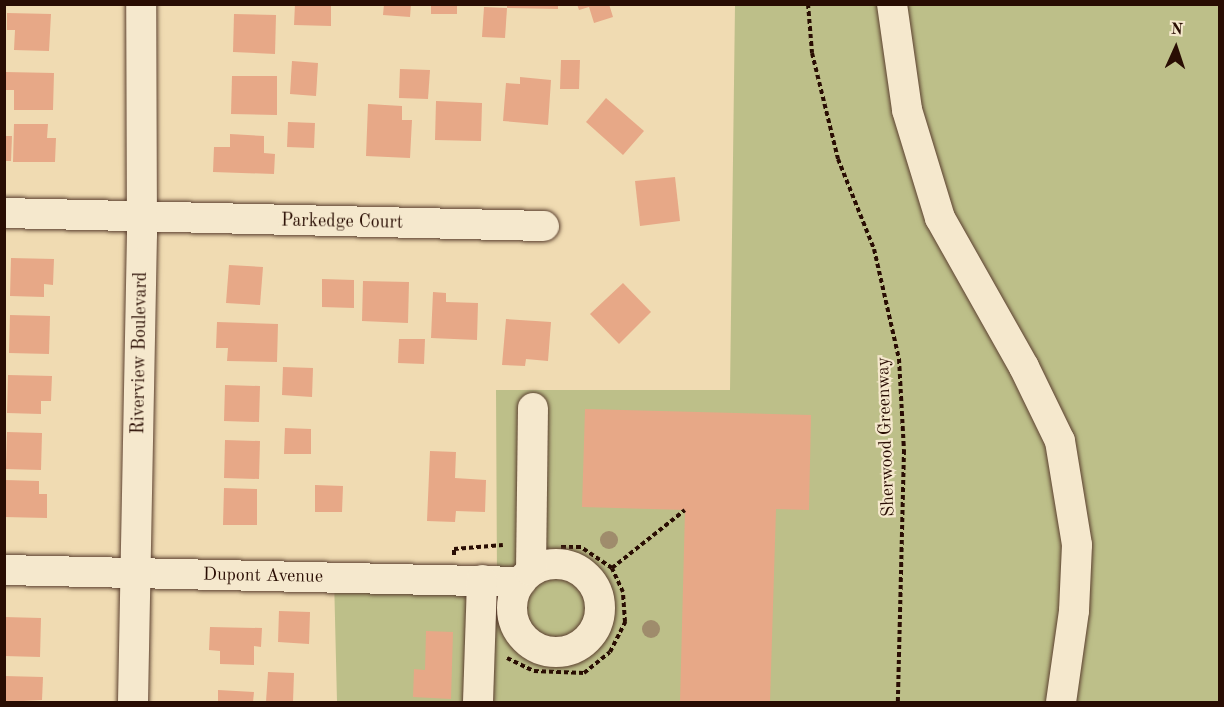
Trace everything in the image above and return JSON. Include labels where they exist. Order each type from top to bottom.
[{"type":"street","name":"Riverview Boulevard","points":[[133,702],[141,4]]},
{"type":"street","points":[[892,4],[907,110],[940,218],[1024,367],[1060,441],[1077,545],[1074,611],[1061,702]]},
{"type":"street","name":"Parkedge Court","points":[[4,213],[544,226]]},
{"type":"street","name":"Dupont Avenue","points":[[4,570],[482,580],[526,576],[533,408]]},
{"type":"street","points":[[478,702],[482,580]]},
{"type":"street","points":[[479,655],[495,681],[494,702]]},
{"type":"path","name":"Sherwood Greenway","points":[[808,4],[812,52],[838,159],[874,249],[899,359],[904,450],[898,702]]},
{"type":"path","points":[[612,568],[685,510]]},
{"type":"green space","points":[[735,5],[1219,5],[1219,702],[337,702],[334,577],[497,580],[496,390],[730,390]]},
{"type":"building","points":[[295,4],[331,4],[331,26],[294,25]]},
{"type":"building","points":[[384,4],[411,4],[410,17],[383,15]]},
{"type":"building","points":[[431,4],[457,4],[457,14],[431,14]]},
{"type":"building","points":[[507,4],[558,4],[558,9],[507,8]]},
{"type":"building","points":[[577,4],[609,4],[613,17],[594,23],[589,7],[579,10]]},
{"type":"building","points":[[484,7],[507,8],[505,38],[482,37]]},
{"type":"building","points":[[7,13],[51,14],[49,51],[14,50],[15,30],[7,30]]},
{"type":"building","points":[[234,14],[276,15],[275,54],[233,52]]},
{"type":"building","points":[[561,60],[580,60],[579,89],[560,89]]},
{"type":"building","points":[[292,61],[318,63],[316,96],[290,94]]},
{"type":"building","points":[[400,69],[430,70],[428,99],[399,98]]},
{"type":"building","points":[[5,72],[54,73],[53,110],[14,110],[14,90],[5,90]]},
{"type":"building","points":[[232,76],[277,76],[277,115],[231,114]]},
{"type":"building","points":[[520,77],[551,80],[548,125],[503,121],[506,83],[520,84]]},
{"type":"building","points":[[606,98],[644,131],[623,155],[586,122]]},
{"type":"building","points":[[436,101],[482,103],[481,141],[435,140]]},
{"type":"building","points":[[368,104],[402,106],[402,120],[412,120],[410,158],[366,156]]},
{"type":"building","points":[[288,122],[315,123],[314,148],[287,147]]},
{"type":"building","points":[[14,124],[48,124],[47,138],[56,138],[55,162],[13,162]]},
{"type":"building","points":[[230,134],[264,136],[264,153],[275,154],[274,174],[213,172],[214,147],[230,147]]},
{"type":"building","points":[[4,136],[12,136],[11,161],[4,161]]},
{"type":"building","points":[[675,177],[680,221],[640,226],[635,181]]},
{"type":"building","points":[[11,258],[54,259],[53,285],[44,284],[44,297],[10,296]]},
{"type":"building","points":[[229,265],[263,267],[260,305],[226,303]]},
{"type":"building","points":[[322,279],[354,280],[354,308],[322,307]]},
{"type":"building","points":[[363,281],[409,282],[408,323],[362,321]]},
{"type":"building","points":[[623,283],[651,312],[619,344],[590,314]]},
{"type":"building","points":[[433,292],[446,293],[446,302],[478,303],[477,340],[431,338]]},
{"type":"building","points":[[10,315],[50,316],[49,354],[9,353]]},
{"type":"building","points":[[506,319],[551,322],[548,361],[526,359],[525,366],[502,365]]},
{"type":"building","points":[[217,322],[278,324],[277,362],[227,361],[228,348],[216,348]]},
{"type":"building","points":[[399,339],[425,339],[424,364],[398,363]]},
{"type":"building","points":[[283,367],[313,368],[312,397],[282,395]]},
{"type":"building","points":[[8,375],[52,376],[51,401],[41,401],[41,414],[7,413]]},
{"type":"building","points":[[225,385],[260,386],[259,422],[224,421]]},
{"type":"building","points":[[585,409],[811,415],[809,510],[776,509],[770,702],[680,702],[685,510],[582,507]]},
{"type":"building","points":[[285,428],[311,429],[311,454],[284,454]]},
{"type":"building","points":[[7,432],[42,433],[41,470],[6,469]]},
{"type":"building","points":[[225,440],[260,441],[259,479],[224,478]]},
{"type":"building","points":[[430,451],[456,452],[455,478],[486,480],[485,512],[456,511],[455,522],[427,521]]},
{"type":"building","points":[[5,480],[39,481],[39,494],[47,494],[47,518],[4,517]]},
{"type":"building","points":[[315,485],[343,486],[342,512],[315,512]]},
{"type":"building","points":[[224,488],[257,489],[257,525],[223,525]]},
{"type":"building","points":[[279,611],[310,612],[309,644],[278,642]]},
{"type":"building","points":[[4,617],[41,618],[40,657],[4,656]]},
{"type":"building","points":[[210,627],[262,628],[261,647],[254,646],[254,665],[220,664],[220,651],[209,650]]},
{"type":"building","points":[[426,631],[453,632],[451,699],[413,697],[414,669],[425,670]]},
{"type":"building","points":[[268,672],[294,673],[293,702],[266,702]]},
{"type":"building","points":[[4,676],[43,677],[42,700],[4,702]]},
{"type":"building","points":[[218,690],[254,692],[253,702],[218,702]]}]
